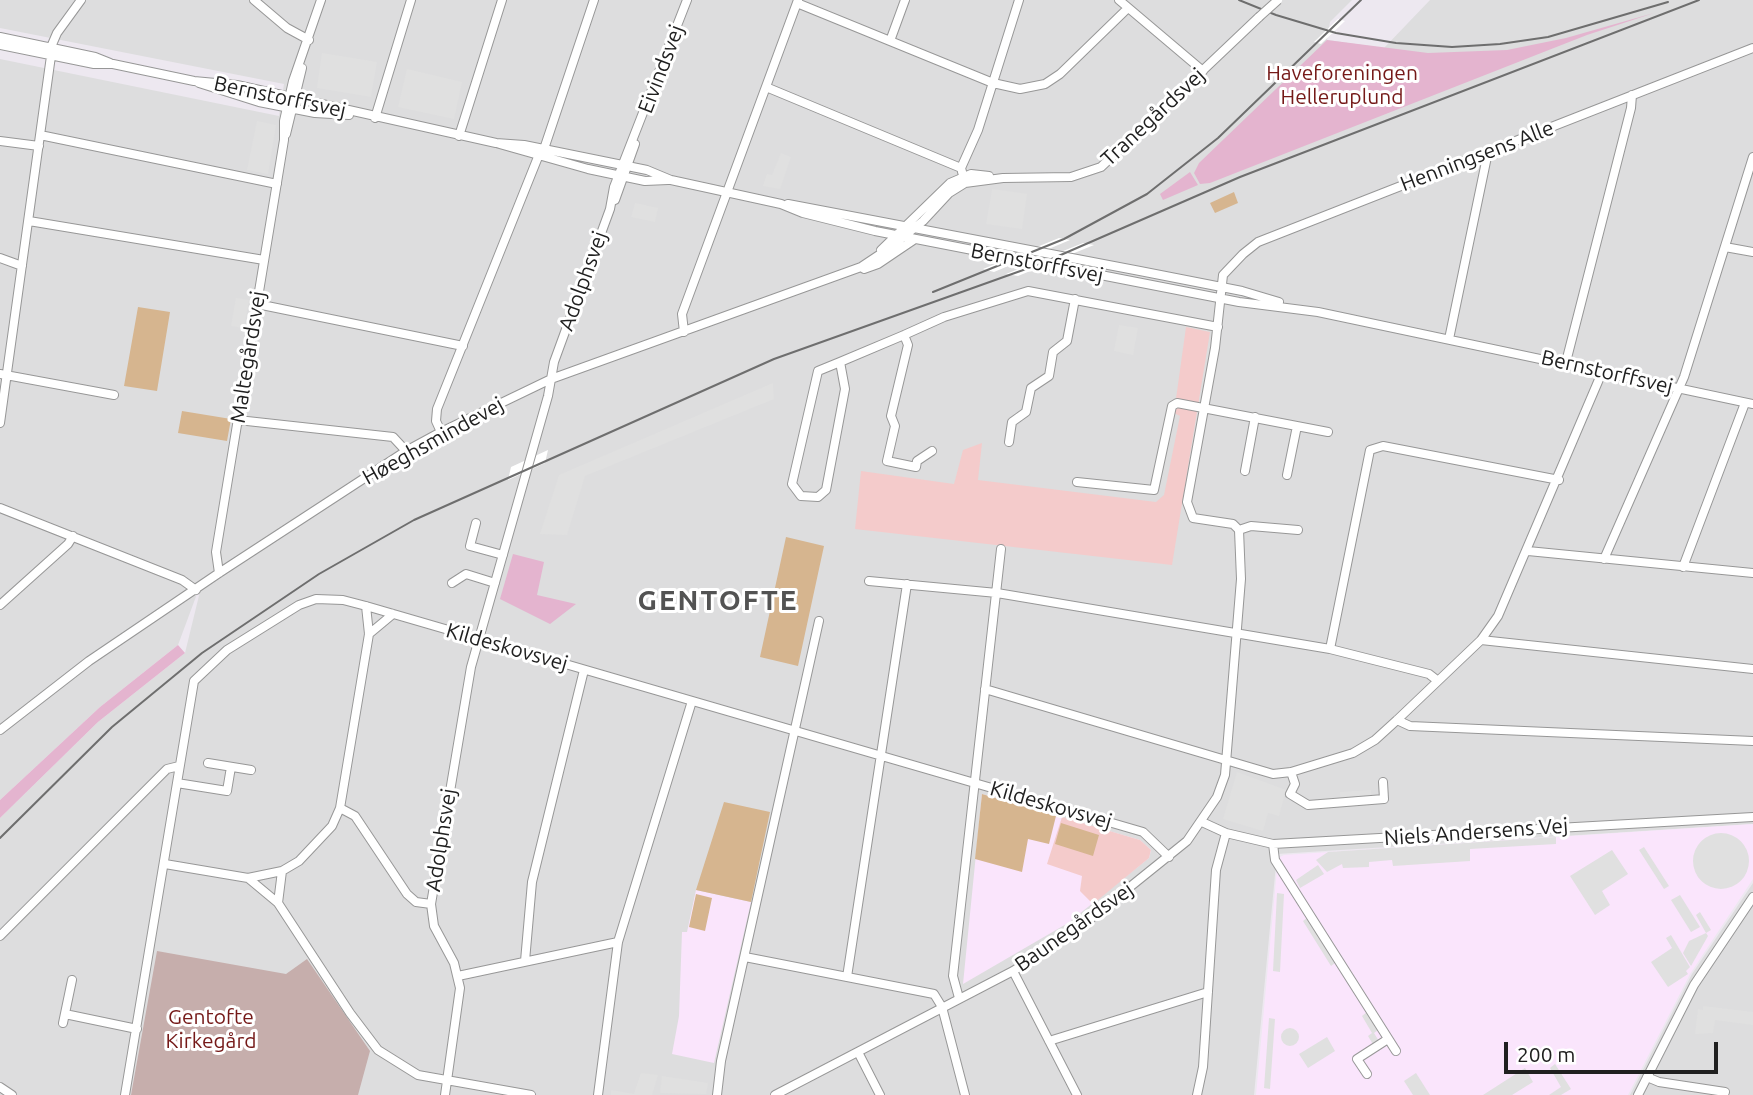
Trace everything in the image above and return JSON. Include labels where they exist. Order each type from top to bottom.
[{"type":"street","points":[[0,423],[3,374],[29,221],[51,51],[57,33],[81,0]]},
{"type":"street","points":[[254,0],[287,28],[309,40]]},
{"type":"street","name":"Maltegårdsvej","points":[[219,573],[216,552],[284,140],[303,58],[321,0]]},
{"type":"street","points":[[371,117],[411,0]]},
{"type":"street","points":[[459,136],[502,0]]},
{"type":"street","points":[[544,149],[594,0]]},
{"type":"street","name":"Eivindsvej","points":[[622,176],[687,0]]},
{"type":"street","points":[[890,41],[905,0]]},
{"type":"street","points":[[900,236],[916,227],[963,176],[1019,0]]},
{"type":"street","points":[[1119,0],[1203,71]]},
{"type":"street","name":"Tranegårdsvej","points":[[963,176],[975,174],[1003,178],[1071,177],[1093,171],[1278,0]]},
{"type":"street","points":[[684,332],[682,314],[797,1],[993,83],[1020,89],[1045,84],[1060,74],[1128,8]]},
{"type":"street","name":"Bernstorffsvej","points":[[0,37],[51,51]]},
{"type":"street","name":"Bernstorffsvej","points":[[0,45],[95,57],[113,64],[194,81],[214,81],[293,97],[645,181],[671,180]]},
{"type":"street","name":"Henningsens Alle","points":[[1222,287],[1224,274],[1258,242],[1753,48]]},
{"type":"street","name":"Bernstorffsvej","points":[[194,81],[212,89],[290,108],[371,117]]},
{"type":"street","points":[[766,87],[963,176]]},
{"type":"street","points":[[1566,362],[1631,108],[1632,95]]},
{"type":"street","points":[[40,135],[277,184]]},
{"type":"street","points":[[0,141],[39,146]]},
{"type":"street","name":"Bernstorffsvej","points":[[496,144],[544,149],[626,166],[671,180],[781,204],[835,222],[900,236],[1220,299],[1297,308]]},
{"type":"street","points":[[1449,338],[1488,152]]},
{"type":"street","points":[[441,432],[436,421],[437,409],[538,157]]},
{"type":"street","points":[[1604,559],[1680,388],[1753,157]]},
{"type":"street","name":"Adolphsvej","points":[[445,1095],[460,1000],[458,976],[434,926],[431,904],[464,699],[560,344],[622,176]]},
{"type":"street","points":[[900,236],[906,225],[943,188],[963,176]]},
{"type":"street","name":"Bernstorffsvej","points":[[781,204],[802,204],[1222,287],[1297,308],[1566,362],[1749,403]]},
{"type":"street","points":[[29,221],[264,260]]},
{"type":"street","name":"Høeghsmindevej","points":[[0,730],[89,661],[219,573],[407,451],[441,432],[551,379],[854,271],[875,258],[900,236]]},
{"type":"street","points":[[854,271],[870,268],[915,239]]},
{"type":"street","points":[[1726,247],[1753,252]]},
{"type":"street","points":[[0,258],[22,266]]},
{"type":"street","points":[[1222,287],[1218,327],[1187,502],[1189,514],[1198,520],[1233,524],[1239,530],[1251,526],[1298,530]]},
{"type":"street","points":[[840,362],[845,379],[844,399],[826,490],[818,497],[801,496],[792,484],[818,372],[840,362],[904,335],[944,317],[1018,293],[1038,291],[1218,327]]},
{"type":"street","points":[[1009,442],[1012,422],[1026,412],[1031,388],[1049,376],[1053,352],[1068,341],[1075,299]]},
{"type":"street","points":[[257,304],[463,346]]},
{"type":"street","points":[[904,335],[908,345],[891,416],[895,426],[887,461],[915,467],[917,461],[932,451]]},
{"type":"street","points":[[985,689],[1273,774],[1291,772],[1353,753],[1375,740],[1481,639],[1505,602],[1559,480],[1603,370]]},
{"type":"street","points":[[3,374],[114,394]]},
{"type":"street","points":[[1077,482],[1154,490],[1172,406],[1177,403],[1328,432]]},
{"type":"street","points":[[1683,567],[1749,403]]},
{"type":"street","points":[[1245,471],[1255,417]]},
{"type":"street","points":[[238,419],[393,437],[407,451]]},
{"type":"street","points":[[1287,475],[1297,425]]},
{"type":"street","points":[[1331,649],[1370,450],[1383,446],[1559,480]]},
{"type":"street","points":[[0,508],[182,580],[196,590]]},
{"type":"street","points":[[476,523],[470,545],[503,555]]},
{"type":"street","name":"Baunegårdsvej","points":[[775,1095],[1013,971],[1074,932],[1169,857],[1202,822],[1217,797],[1227,760],[1241,579],[1239,530]]},
{"type":"street","points":[[0,606],[68,544],[73,536]]},
{"type":"street","points":[[960,998],[953,975],[1001,549]]},
{"type":"street","points":[[1528,551],[1753,573]]},
{"type":"street","points":[[452,583],[466,574],[495,583]]},
{"type":"street","points":[[869,580],[997,593],[1331,649],[1429,674],[1438,681]]},
{"type":"street","points":[[847,976],[907,584]]},
{"type":"street","name":"Kildeskovsvej","points":[[125,1095],[192,688],[197,676],[212,662],[299,605],[327,598],[366,606],[1143,832],[1169,857]]},
{"type":"street","points":[[165,864],[248,878],[282,871],[304,858],[322,840],[340,808],[369,634],[366,606]]},
{"type":"street","points":[[369,634],[393,614]]},
{"type":"street","points":[[717,1095],[721,1061],[819,621]]},
{"type":"street","points":[[1481,639],[1753,669]]},
{"type":"street","points":[[526,961],[531,882],[584,670]]},
{"type":"street","points":[[598,1095],[618,943],[692,701]]},
{"type":"street","points":[[1397,720],[1410,726],[1753,741]]},
{"type":"street","points":[[208,763],[251,770]]},
{"type":"street","points":[[0,936],[167,769],[179,766]]},
{"type":"street","points":[[177,783],[227,791],[231,767]]},
{"type":"street","points":[[1291,772],[1295,784],[1290,794],[1308,805],[1384,799],[1383,782]]},
{"type":"street","points":[[340,808],[355,816],[407,894],[416,901],[431,904]]},
{"type":"street","name":"Niels Andersens Vej","points":[[1202,822],[1226,833],[1273,844],[1753,817]]},
{"type":"street","points":[[1197,1095],[1203,1067],[1216,870],[1226,833]]},
{"type":"street","points":[[1273,844],[1275,860],[1396,1051]]},
{"type":"street","points":[[278,903],[282,871]]},
{"type":"street","points":[[248,878],[278,903],[350,1013],[378,1050],[418,1074],[531,1095]]},
{"type":"street","points":[[1638,1095],[1694,985],[1753,898]]},
{"type":"street","points":[[458,976],[618,943]]},
{"type":"street","points":[[745,957],[929,992],[938,999],[942,1007],[965,1095]]},
{"type":"street","points":[[1013,971],[1077,1095]]},
{"type":"street","points":[[72,980],[64,1018],[137,1029]]},
{"type":"street","points":[[1049,1041],[1208,992]]},
{"type":"street","points":[[1367,1074],[1357,1059],[1388,1039]]},
{"type":"street","points":[[858,1052],[880,1095]]},
{"type":"street","points":[[1647,1077],[1659,1083],[1725,1092]]},
{"type":"street","points":[[0,1087],[12,1095]]},
{"type":"shaded area","points":[[0,0],[1352,0],[1330,22],[1327,40],[1384,48],[1430,0],[1753,0],[1753,824],[1277,854],[1254,1095],[0,1095],[0,818],[98,722],[185,653],[204,575],[178,645],[100,707],[0,800],[0,59],[279,116],[284,84],[0,28]]},
{"type":"shaded area","points":[[322,53],[377,62],[371,97],[317,88]]},
{"type":"shaded area","points":[[407,69],[462,82],[454,119],[398,107]]},
{"type":"shaded area","points":[[257,121],[276,125],[268,174],[247,170]]},
{"type":"shaded area","points":[[781,153],[791,157],[780,189],[763,186],[767,174],[772,175]]},
{"type":"shaded area","points":[[992,189],[1027,194],[1022,229],[986,224]]},
{"type":"shaded area","points":[[1234,192],[1238,203],[1215,213],[1210,203]]},
{"type":"shaded area","points":[[635,203],[658,208],[655,222],[631,217]]},
{"type":"shaded area","points":[[236,298],[249,300],[244,328],[231,326]]},
{"type":"shaded area","points":[[138,307],[170,312],[157,391],[124,386]]},
{"type":"shaded area","points":[[1119,325],[1138,328],[1133,355],[1114,351]]},
{"type":"shaded area","points":[[1186,327],[1210,332],[1172,565],[855,529],[861,471],[954,484],[963,450],[982,443],[978,480],[1156,502],[1164,495],[1180,416],[1174,413]]},
{"type":"shaded area","points":[[773,383],[774,399],[585,476],[567,535],[540,534],[559,475]]},
{"type":"shaded area","points":[[182,411],[231,419],[227,441],[178,433]]},
{"type":"shaded area","points":[[786,537],[824,546],[798,666],[760,657]]},
{"type":"shaded area","points":[[1237,772],[1286,790],[1279,816],[1268,813],[1263,831],[1223,819]]},
{"type":"shaded area","points":[[1371,790],[1372,805],[1341,807],[1340,792]]},
{"type":"shaded area","points":[[982,794],[1140,840],[1151,850],[1149,858],[1068,923],[963,984]]},
{"type":"shaded area","points":[[982,794],[1056,816],[1049,844],[1028,839],[1022,872],[975,859]]},
{"type":"shaded area","points":[[724,802],[770,812],[751,902],[696,890]]},
{"type":"shaded area","points":[[1062,817],[1140,840],[1151,850],[1149,858],[1093,904],[1080,891],[1082,876],[1047,864]]},
{"type":"shaded area","points":[[1061,823],[1099,835],[1093,856],[1055,844]]},
{"type":"shaded area","points":[[1753,824],[1753,879],[1690,974],[1628,1095],[1256,1095],[1278,858],[1284,855]]},
{"type":"shaded area","points":[[1715,833],[1727,833],[1737,837],[1745,845],[1749,861],[1745,877],[1737,885],[1727,889],[1715,889],[1705,885],[1697,877],[1693,867],[1693,855],[1697,845],[1705,837]]},
{"type":"shaded area","points":[[1556,837],[1556,844],[1470,849],[1470,861],[1393,866],[1392,860],[1369,862],[1369,867],[1343,868],[1342,864],[1327,872],[1316,860],[1328,852]]},
{"type":"shaded area","points":[[1644,847],[1669,886],[1664,889],[1639,850]]},
{"type":"shaded area","points":[[1612,850],[1628,874],[1602,891],[1610,905],[1595,915],[1570,876]]},
{"type":"shaded area","points":[[1318,865],[1324,874],[1300,888],[1296,880]]},
{"type":"shaded area","points":[[1753,883],[1753,1095],[1630,1095],[1692,974]]},
{"type":"shaded area","points":[[696,890],[751,902],[714,1063],[672,1054],[679,1016],[682,932],[687,932]]},
{"type":"shaded area","points":[[1277,893],[1284,894],[1280,972],[1273,971]]},
{"type":"shaded area","points":[[696,894],[712,898],[705,931],[689,927]]},
{"type":"shaded area","points":[[1680,895],[1700,927],[1691,932],[1671,900]]},
{"type":"shaded area","points":[[1700,912],[1711,930],[1706,933],[1696,915]]},
{"type":"shaded area","points":[[1307,918],[1335,963],[1331,966],[1303,921]]},
{"type":"shaded area","points":[[1706,933],[1708,936],[1691,966],[1683,953],[1689,941]]},
{"type":"shaded area","points":[[1671,935],[1690,967],[1686,971],[1688,974],[1668,987],[1651,962],[1672,948],[1666,938]]},
{"type":"shaded area","points":[[1703,1006],[1753,1012],[1753,1025],[1715,1020],[1713,1033],[1695,1034],[1698,1009],[1703,1010]]},
{"type":"shaded area","points":[[1367,1012],[1378,1030],[1374,1033],[1380,1043],[1374,1046],[1368,1036],[1372,1033],[1362,1016]]},
{"type":"shaded area","points":[[1269,1018],[1275,1019],[1270,1089],[1264,1088]]},
{"type":"shaded area","points":[[1290,1028],[1296,1031],[1299,1037],[1296,1043],[1290,1046],[1284,1043],[1281,1037],[1284,1031]]},
{"type":"shaded area","points":[[1327,1037],[1335,1051],[1308,1068],[1299,1054]]},
{"type":"shaded area","points":[[1555,1064],[1571,1089],[1561,1095],[1549,1095],[1561,1087],[1550,1068]]},
{"type":"shaded area","points":[[1525,1068],[1533,1082],[1512,1095],[1483,1095]]},
{"type":"shaded area","points":[[641,1073],[658,1075],[652,1095],[611,1095],[611,1090],[634,1094]]},
{"type":"shaded area","points":[[1416,1073],[1430,1095],[1413,1095],[1404,1081]]},
{"type":"shaded area","points":[[662,1076],[708,1083],[706,1094],[660,1093]]},
{"type":"green space","name":"Haveforeningen Helleruplund","points":[[1654,13],[1587,35],[1210,183],[1200,184],[1194,173],[1199,163],[1327,40],[1428,53],[1507,50],[1566,38]]},
{"type":"green space","points":[[1190,172],[1198,185],[1163,200],[1160,194]]},
{"type":"green space","points":[[513,554],[544,562],[537,595],[576,604],[550,624],[500,599]]},
{"type":"green space","points":[[178,645],[185,653],[98,722],[0,818],[0,800],[100,707]]},
{"type":"green space","name":"Gentofte Kirkegård","points":[[157,951],[286,974],[307,959],[370,1051],[358,1095],[131,1095]]},
{"type":"pier","points":[[1338,19],[1345,21],[1321,44],[1314,42]]},
{"type":"pier","points":[[1059,238],[1070,240],[994,272],[983,269]]},
{"type":"pier","points":[[1083,243],[1094,245],[1018,276],[1006,274]]},
{"type":"pier","points":[[548,450],[545,463],[508,480],[511,467]]},
{"type":"tram line","points":[[1239,0],[1276,15],[1336,33],[1396,43],[1452,47],[1548,37],[1668,2]]},
{"type":"tram line","points":[[933,292],[1064,239],[1147,194],[1218,138],[1361,0]]},
{"type":"tram line","points":[[0,838],[112,727],[202,653],[319,574],[414,520],[774,359],[1040,264],[1240,177],[1699,0]]},
{"type":"district","name":"GENTOFTE","points":[[718,601]]}]
